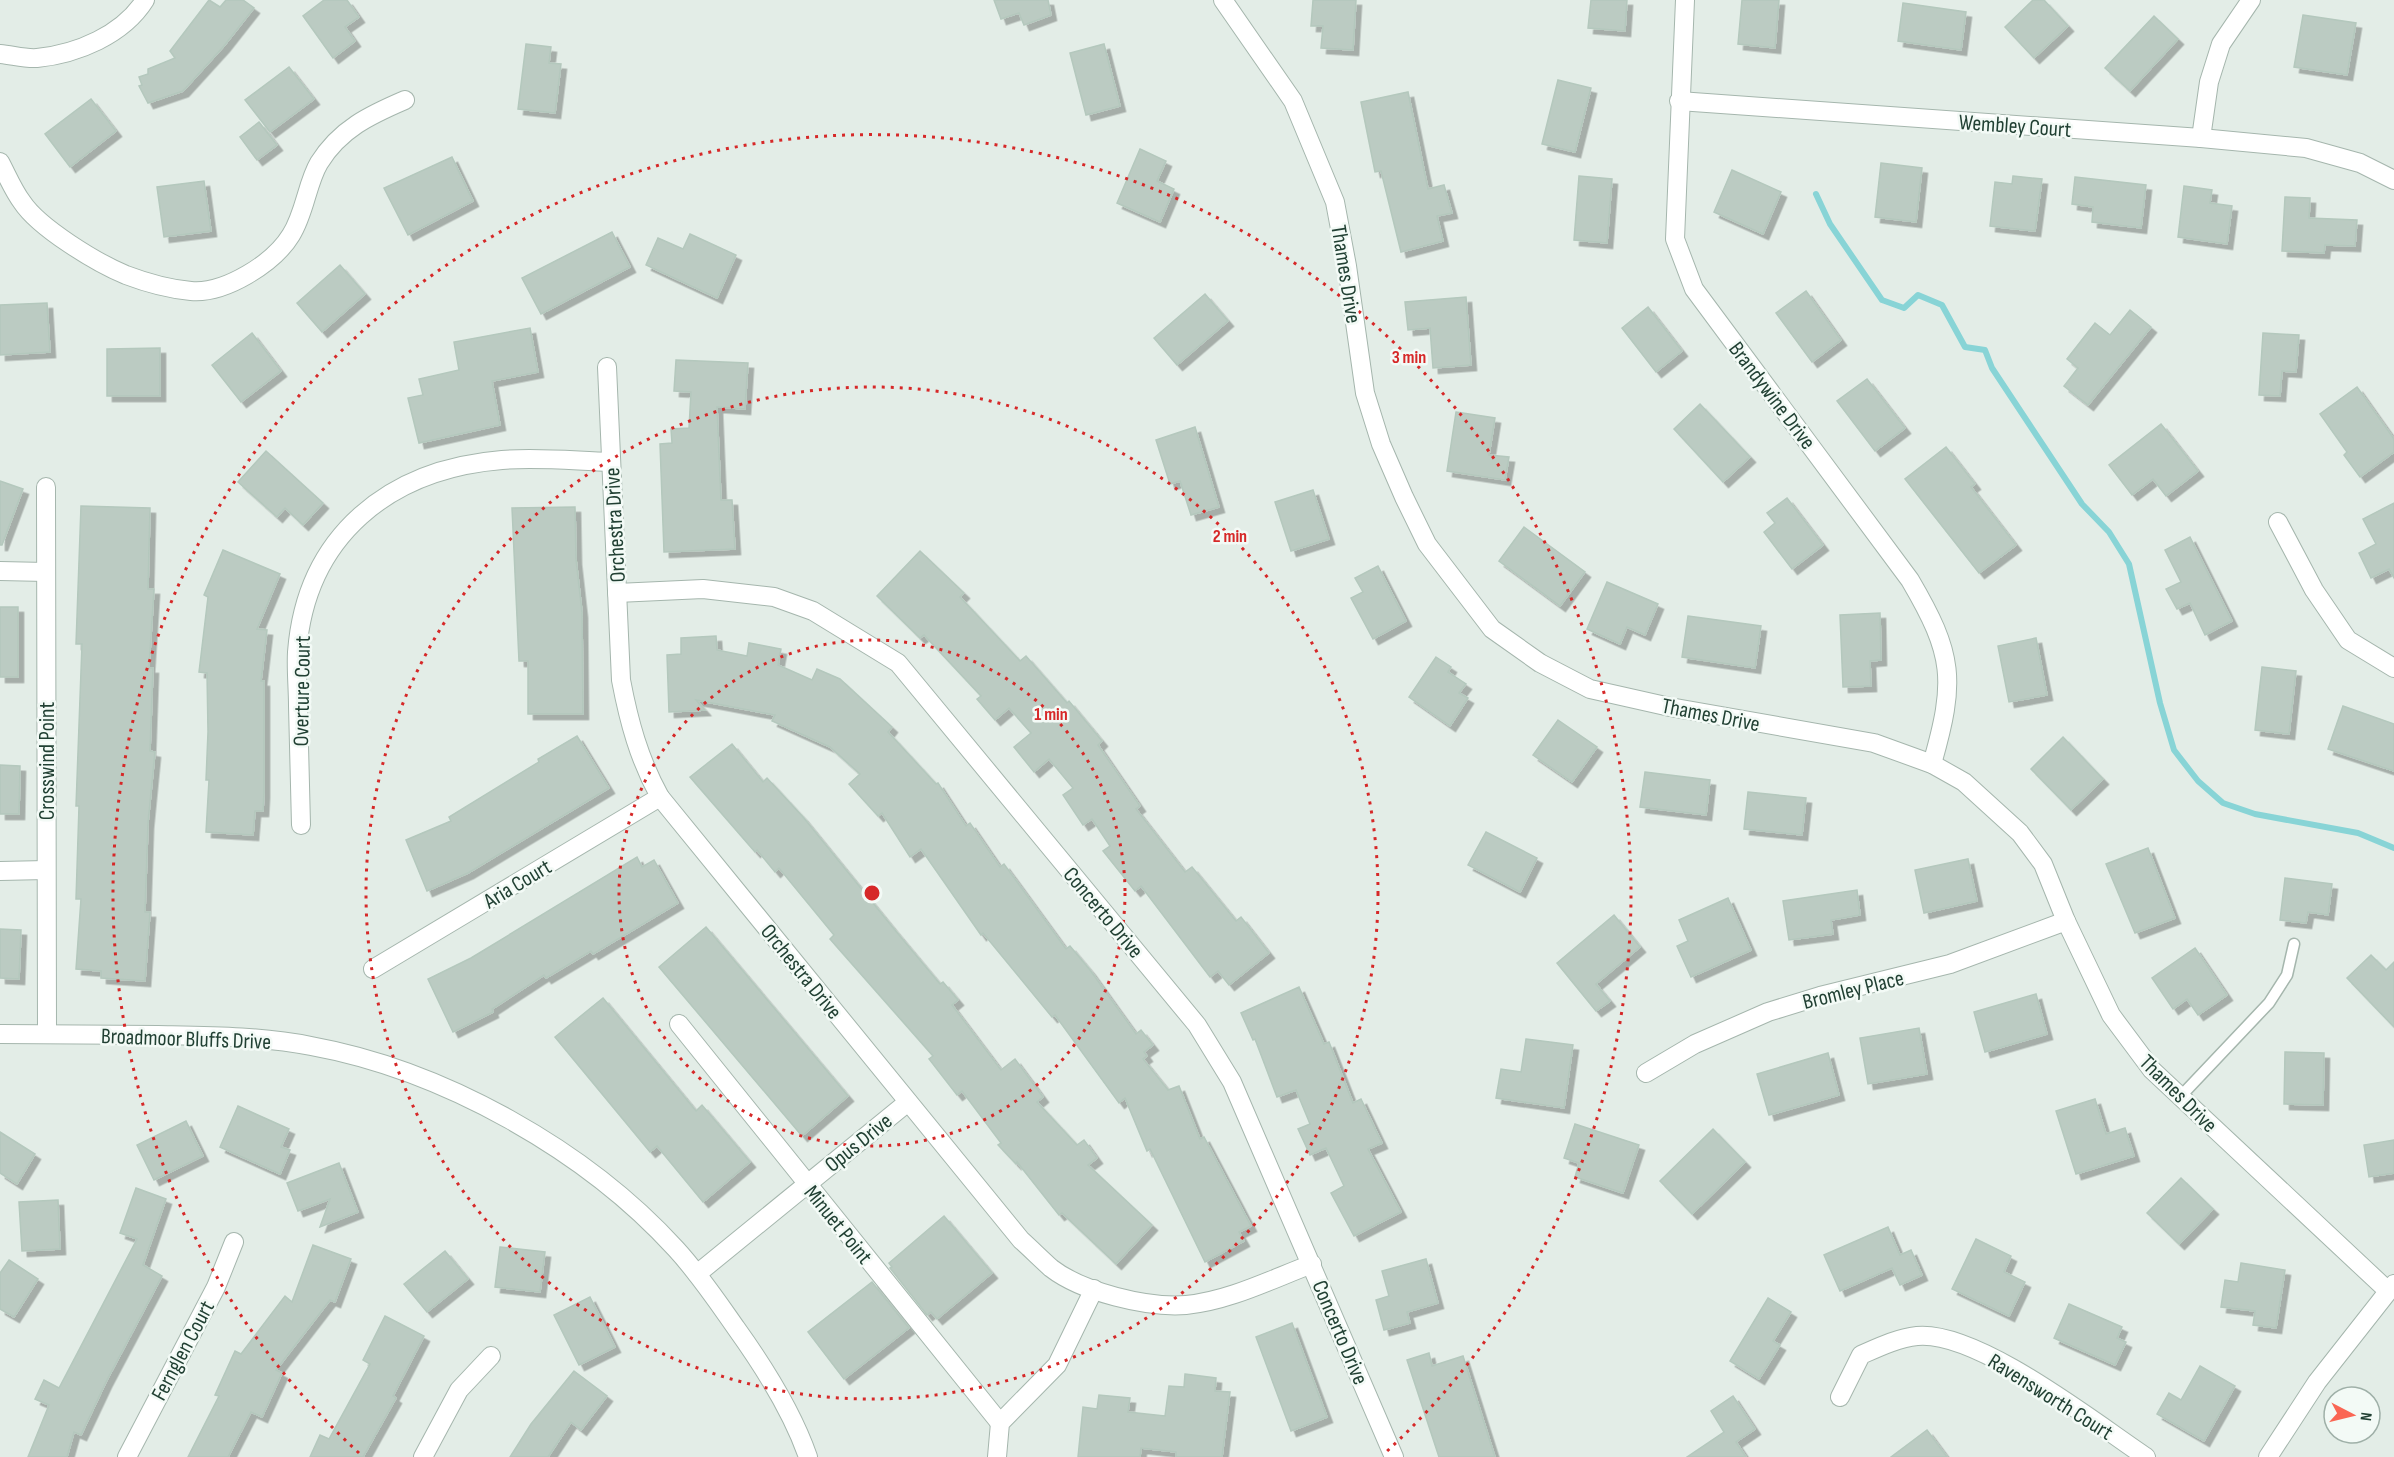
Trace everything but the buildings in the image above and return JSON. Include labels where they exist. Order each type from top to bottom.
[{"type":"street","points":[[0,54],[35,58],[67,52],[120,27],[145,0]]},
{"type":"street","name":"Thames Drive","points":[[1223,0],[1293,101],[1335,202],[1347,266],[1365,393],[1381,444],[1427,544],[1492,629],[1540,663],[1590,689],[1670,707],[1874,743],[1932,764],[1964,782],[2020,833],[2043,864],[2066,921],[2111,1015],[2152,1070],[2391,1287]]},
{"type":"street","name":"Brandywine Drive","points":[[1685,0],[1675,239],[1694,289],[1910,580],[1941,641],[1947,665],[1947,688],[1944,721],[1932,764]]},
{"type":"street","points":[[2201,138],[2209,82],[2221,44],[2251,0]]},
{"type":"street","points":[[0,162],[23,204],[60,237],[108,268],[149,284],[194,291],[236,282],[268,261],[291,236],[306,204],[318,165],[339,138],[362,119],[405,100]]},
{"type":"street","name":"Wembley Court","points":[[1679,101],[2201,138],[2306,148],[2360,163],[2394,180]]},
{"type":"street","name":"Orchestra Drive","points":[[607,367],[621,680],[627,714],[643,765],[660,797],[1021,1240],[1053,1269],[1094,1289],[1142,1302],[1186,1305],[1230,1295],[1312,1264]]},
{"type":"street","name":"Overture Court","points":[[301,825],[297,651],[306,604],[327,554],[360,514],[405,484],[451,468],[502,460],[611,462]]},
{"type":"street","name":"Crosswind Point","points":[[46,487],[47,1034]]},
{"type":"street","points":[[2278,522],[2314,590],[2348,640],[2394,668]]},
{"type":"street","points":[[0,572],[46,572]]},
{"type":"street","name":"Concerto Drive","points":[[617,593],[702,589],[774,597],[813,611],[898,663],[1197,1025],[1232,1082],[1394,1457]]},
{"type":"street","name":"Aria Court","points":[[374,969],[660,797]]},
{"type":"street","points":[[0,871],[46,870]]},
{"type":"street","name":"Bromley Place","points":[[1646,1073],[1695,1044],[1768,1012],[1820,996],[1950,964],[2066,921]]},
{"type":"street","name":"Minuet Point","points":[[679,1024],[1000,1423]]},
{"type":"street","name":"Broadmoor Bluffs Drive","points":[[0,1034],[249,1036],[367,1058],[488,1108],[547,1143],[616,1193],[675,1248],[697,1274],[752,1350],[781,1399],[808,1457]]},
{"type":"street","name":"Opus Drive","points":[[697,1274],[908,1102]]},
{"type":"street","name":"Fernglen Court","points":[[127,1457],[216,1287],[234,1242]]},
{"type":"street","points":[[2268,1457],[2317,1382],[2391,1287]]},
{"type":"street","points":[[997,1457],[1000,1423],[1057,1365],[1094,1289]]},
{"type":"street","name":"Ravensworth Court","points":[[1840,1397],[1861,1355],[1891,1342],[1918,1335],[1943,1339],[1985,1353],[2024,1375],[2146,1457]]},
{"type":"street","points":[[423,1457],[459,1390],[491,1356]]},
{"type":"lane","points":[[2180,1097],[2269,1003],[2287,975],[2294,944]]},
{"type":"waterway","points":[[1816,194],[1830,224],[1882,300],[1904,308],[1918,295],[1942,305],[1965,347],[1985,350],[1992,368],[2082,504],[2109,532],[2129,564],[2160,703],[2174,750],[2198,781],[2223,803],[2255,814],[2358,833],[2394,848]]}]
